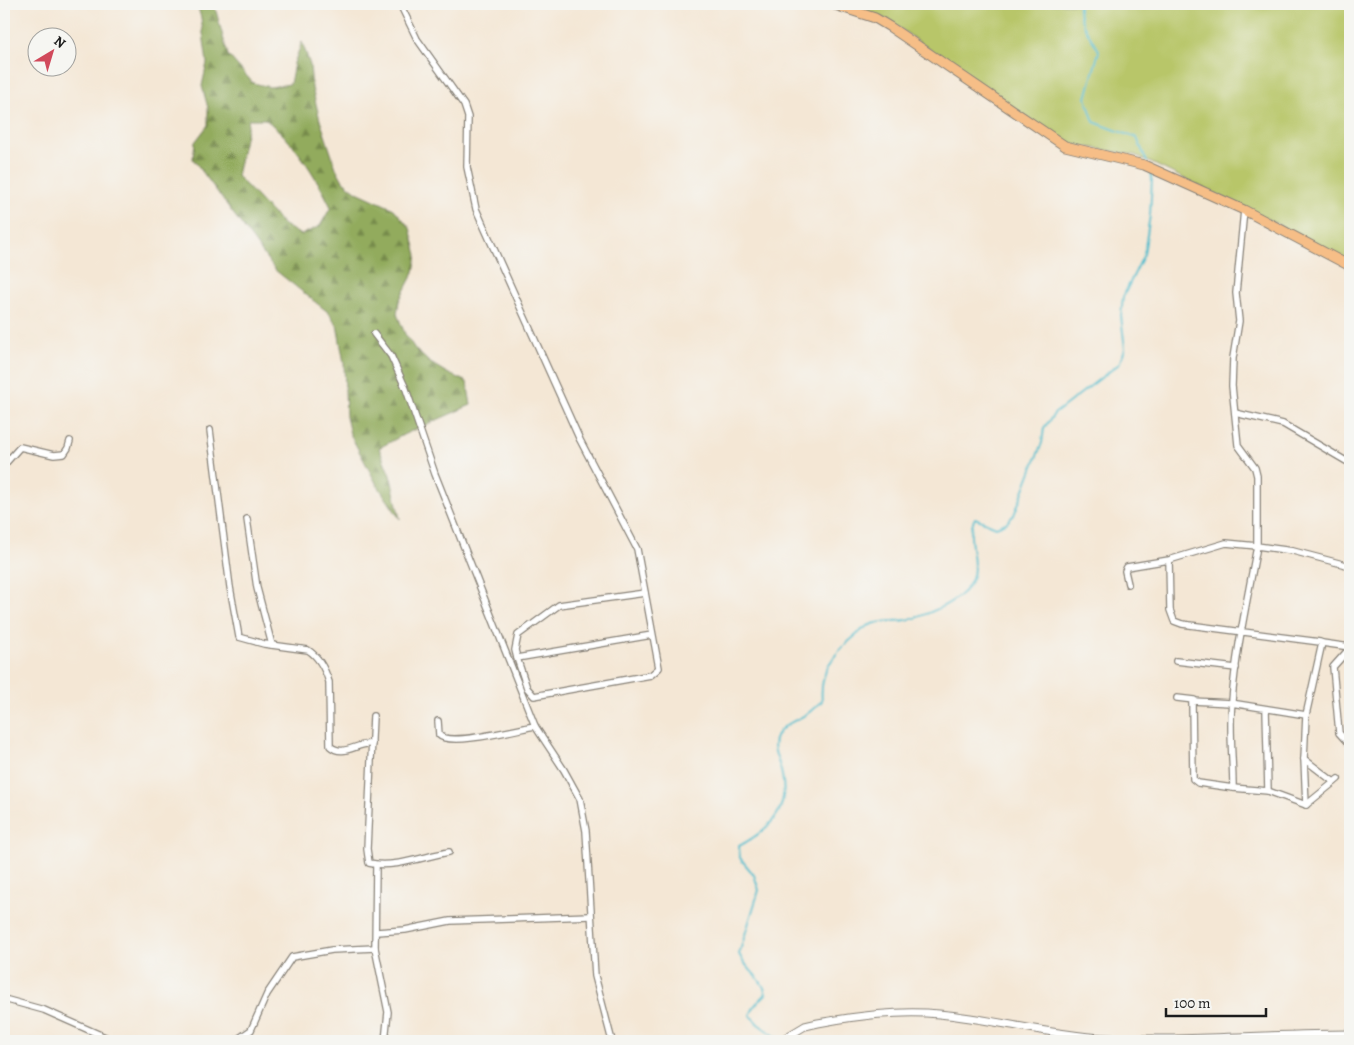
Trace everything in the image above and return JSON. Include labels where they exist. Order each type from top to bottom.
[{"type":"highway","points":[[832,4],[875,18],[890,27],[1065,146],[1154,169],[1244,210],[1350,266]]},
{"type":"street","points":[[400,4],[417,38],[464,104],[468,117],[467,167],[481,222],[580,440],[634,541],[640,560],[659,668],[655,674],[534,696],[527,688],[515,650],[518,636],[559,605],[645,593]]},
{"type":"street","points":[[1233,788],[1231,703],[1256,546],[1257,476],[1255,468],[1238,445],[1231,372],[1239,320],[1236,293],[1244,210]]},
{"type":"street","points":[[374,334],[391,356],[406,389],[435,474],[535,726],[564,770],[580,799],[586,831],[595,976],[612,1041]]},
{"type":"street","points":[[1235,413],[1283,424],[1346,461]]},
{"type":"street","points":[[210,430],[238,634],[245,640],[308,650],[322,665],[329,682],[329,741],[333,749],[344,751],[367,743],[372,744]]},
{"type":"street","points":[[4,465],[20,447],[54,455],[64,454],[70,441]]},
{"type":"street","points":[[247,519],[256,588],[272,645]]},
{"type":"street","points":[[1128,584],[1125,571],[1127,567],[1169,560],[1226,543],[1293,551],[1350,566]]},
{"type":"street","points":[[1169,560],[1170,610],[1174,621],[1182,624],[1350,648]]},
{"type":"street","points":[[517,658],[652,635]]},
{"type":"street","points":[[1306,806],[1304,759],[1306,715],[1322,643]]},
{"type":"street","points":[[1350,648],[1332,667],[1339,733],[1350,745]]},
{"type":"street","points":[[1176,661],[1236,668]]},
{"type":"street","points":[[1177,698],[1231,703],[1306,715]]},
{"type":"street","points":[[1194,700],[1191,703],[1193,780],[1198,783],[1268,791],[1306,806]]},
{"type":"street","points":[[1266,708],[1268,791]]},
{"type":"street","points":[[373,716],[367,849],[369,863],[376,865],[450,852]]},
{"type":"street","points":[[438,721],[439,736],[448,740],[474,738],[535,726]]},
{"type":"street","points":[[1304,759],[1336,781],[1306,806]]},
{"type":"street","points":[[376,865],[375,948],[388,1012],[385,1041]]},
{"type":"street","points":[[376,932],[405,930],[450,921],[590,916]]},
{"type":"street","points":[[235,1041],[251,1030],[267,994],[292,957],[332,950],[375,948]]},
{"type":"street","points":[[4,999],[44,1010],[114,1041]]},
{"type":"street","points":[[780,1041],[805,1026],[824,1022],[908,1013],[938,1014],[1102,1038],[1320,1038],[1350,1034]]},
{"type":"green space","points":[[197,4],[214,4],[228,55],[253,83],[270,87],[290,84],[294,63],[302,42],[310,65],[312,88],[320,120],[336,168],[343,181],[357,192],[394,209],[410,228],[417,255],[414,272],[399,301],[397,314],[405,334],[415,349],[429,362],[467,382],[471,405],[405,434],[379,448],[391,478],[400,519],[376,483],[350,434],[346,417],[344,363],[337,325],[329,313],[275,270],[193,159],[195,142],[208,125],[208,108],[202,86],[207,63],[201,18]],"holes":[[[249,119],[265,119],[295,148],[318,182],[331,207],[320,226],[301,235],[284,225],[237,176]]]},
{"type":"green space","points":[[844,4],[1350,4],[1350,263],[1264,217],[1135,155],[1065,144],[888,20]]},
{"type":"waterway","points":[[1079,4],[1082,22],[1099,51],[1086,98],[1094,122],[1137,138],[1147,162]]},
{"type":"waterway","points":[[779,1039],[758,1024],[750,1015],[755,1005],[766,994],[761,983],[739,954],[759,890],[754,875],[740,858],[739,846],[771,823],[782,804],[784,792],[783,779],[775,750],[775,739],[783,728],[810,712],[822,701],[823,681],[829,665],[846,643],[864,629],[875,623],[910,619],[926,614],[944,606],[959,596],[973,577],[971,537],[975,518],[996,527],[1006,523],[1014,515],[1042,443],[1044,428],[1054,414],[1119,364],[1125,349],[1121,316],[1123,297],[1144,254],[1150,215],[1152,179],[1150,171]]}]
